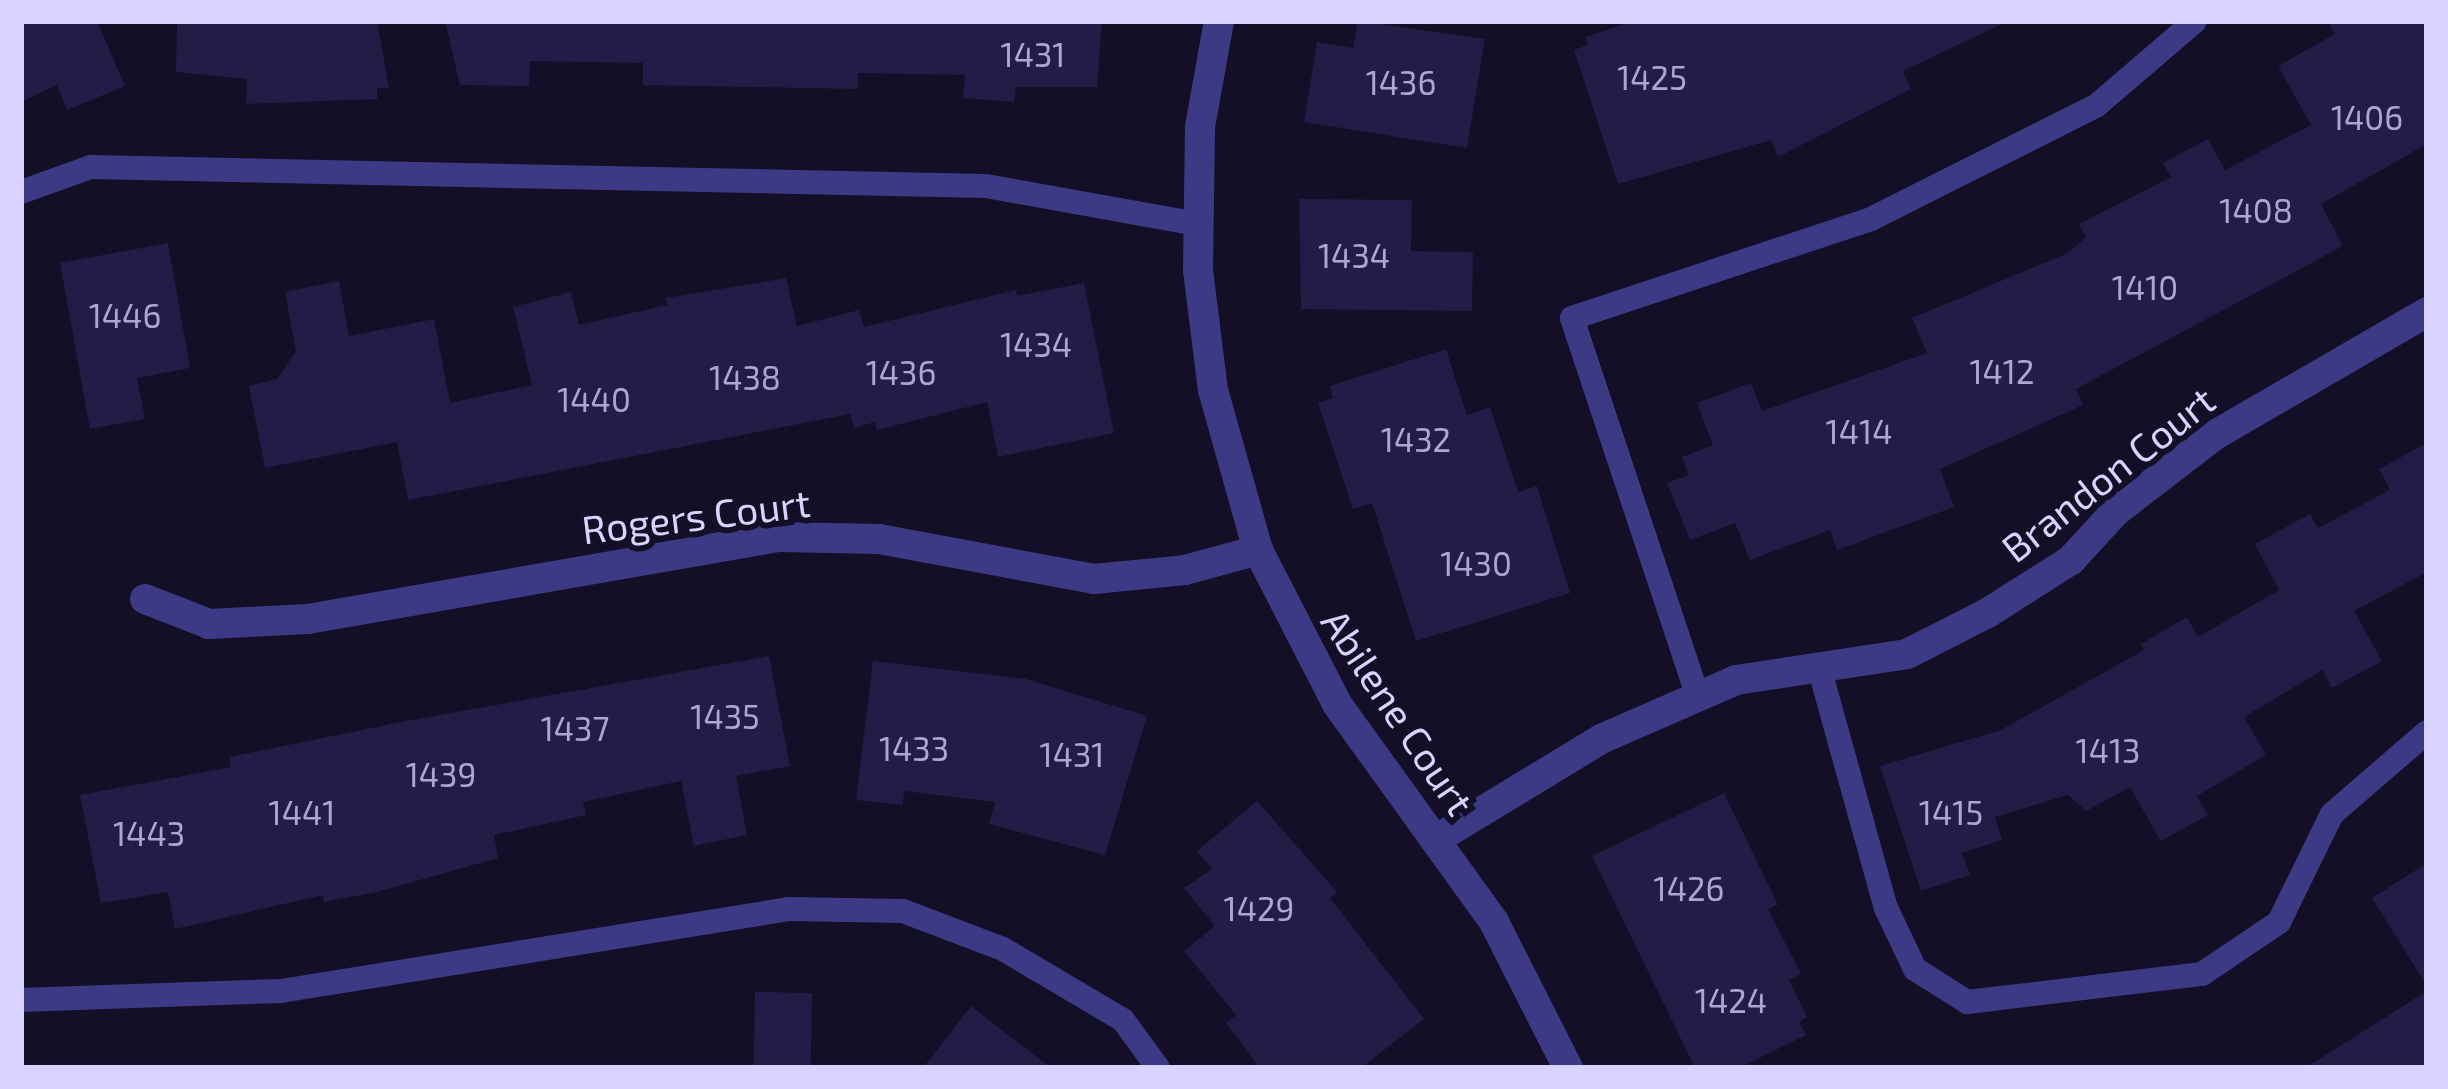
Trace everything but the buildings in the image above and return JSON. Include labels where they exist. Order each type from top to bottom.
[{"type":"street","name":"Abilene Court","points":[[1220,21],[1200,127],[1197,224],[1213,390],[1258,550],[1337,704],[1494,922],[1568,1068]]},
{"type":"street","name":"Brandon Court","points":[[1435,840],[1601,739],[1736,680],[1907,654],[1986,614],[2072,560],[2115,512],[2215,435],[2427,312]]},
{"type":"street","name":"Rogers Court","points":[[145,598],[209,624],[308,619],[781,537],[879,539],[1094,579],[1185,570],[1258,550]]},
{"type":"lane","points":[[1698,697],[1572,319],[1871,219],[2096,106],[2195,21]]},
{"type":"lane","points":[[21,192],[91,167],[986,186],[1197,224]]},
{"type":"lane","points":[[1819,667],[1886,908],[1915,969],[1967,1002],[2202,974],[2279,922],[2332,814],[2427,732]]},
{"type":"lane","points":[[21,1000],[280,991],[789,909],[903,910],[1004,949],[1123,1020],[1158,1068]]}]
